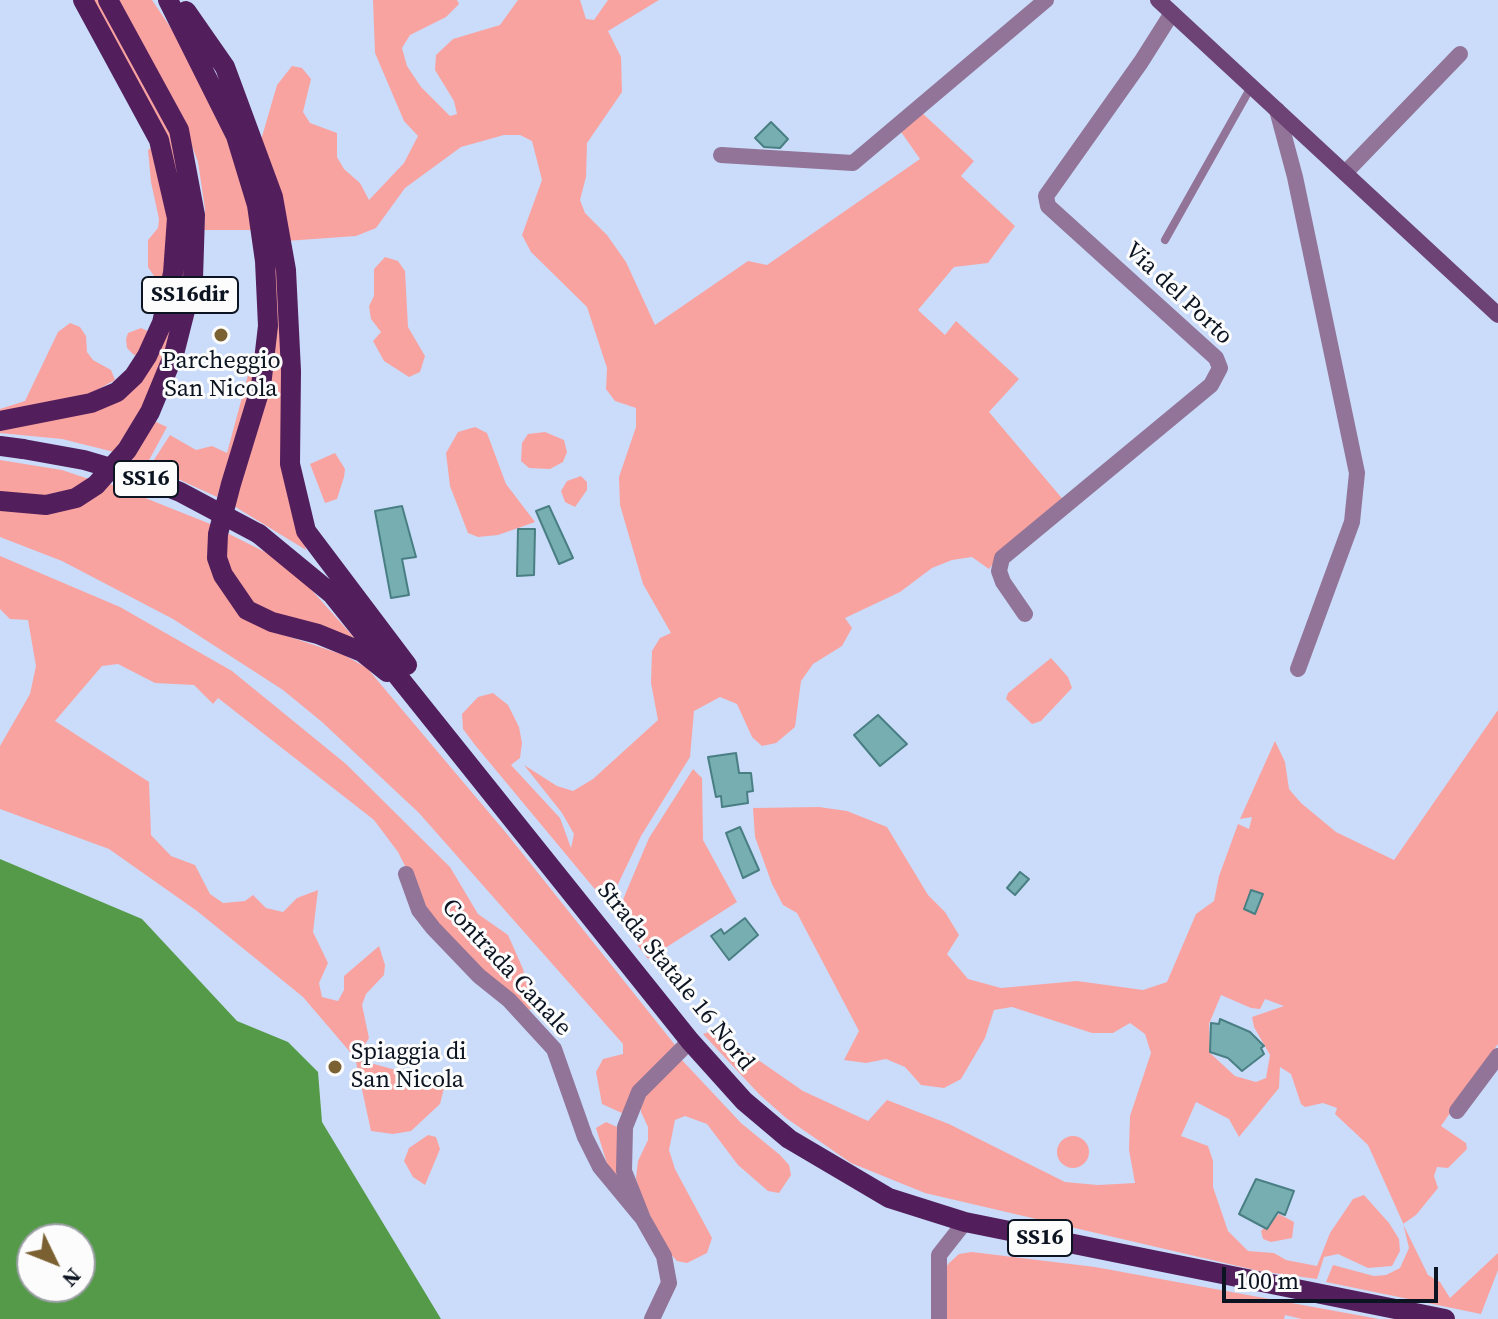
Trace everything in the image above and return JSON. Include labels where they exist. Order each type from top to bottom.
[{"type":"main road","name":"SS16dir","points":[[0,421],[91,403],[117,392],[134,376],[147,356],[162,323],[173,273],[177,218],[159,140],[83,0]]},
{"type":"main road","name":"SS16dir","points":[[0,501],[46,505],[76,498],[96,485],[127,450],[150,412],[169,366],[193,279],[195,215],[179,130],[108,0]]},
{"type":"main road","points":[[170,0],[236,136],[257,205],[265,261],[268,326],[261,386],[225,509],[217,558],[223,575],[247,610],[272,622],[318,634],[362,652],[418,696]]},
{"type":"main road","points":[[170,0],[185,11],[225,67],[273,197],[286,270],[291,371],[290,464],[306,531],[393,643],[455,743]]},
{"type":"main road","name":"Strada Statale 16 Nord","points":[[0,446],[84,460],[180,492],[259,534],[332,594],[418,696],[690,1041],[744,1101],[799,1146],[889,1198],[965,1222],[1435,1318]]},
{"type":"street","points":[[721,155],[853,163],[1046,0]]},
{"type":"street","points":[[1158,0],[1498,315]]},
{"type":"street","name":"Via del Porto","points":[[1025,614],[1003,582],[999,571],[1002,558],[1211,385],[1220,368],[1216,358],[1048,206],[1046,196],[1172,13]]},
{"type":"street","points":[[1345,173],[1460,54]]},
{"type":"street","points":[[1277,110],[1295,177],[1357,473],[1352,522],[1298,669]]},
{"type":"street","name":"Contrada Canale","points":[[406,874],[419,910],[433,928],[479,976],[509,1000],[554,1049],[585,1137],[600,1167],[643,1219]]},
{"type":"street","name":"Contrada Canale","points":[[652,1319],[669,1283],[664,1256],[643,1219],[624,1171],[625,1127],[639,1092],[690,1041]]},
{"type":"street","points":[[1457,1111],[1498,1056]]},
{"type":"street","points":[[939,1319],[939,1255],[965,1222]]},
{"type":"lane","points":[[1165,240],[1251,86]]},
{"type":"shaded area","points":[[88,0],[101,0],[171,126],[192,249],[156,385],[114,452],[62,439],[0,433],[0,424],[36,419],[145,369],[180,198]]},
{"type":"shaded area","points":[[118,0],[152,0],[181,43],[232,138],[253,230],[204,230],[205,209],[198,162],[186,130]]},
{"type":"shaded area","points":[[373,0],[457,0],[459,4],[446,17],[410,35],[402,48],[407,66],[421,87],[450,116],[457,114],[454,101],[435,70],[436,55],[453,39],[500,25],[518,0],[580,0],[586,19],[594,20],[608,0],[659,0],[608,31],[621,57],[622,92],[587,143],[586,177],[580,200],[585,213],[607,235],[626,262],[655,325],[748,261],[767,265],[920,159],[899,129],[920,111],[974,161],[961,176],[1015,226],[988,263],[954,267],[918,310],[945,335],[956,321],[1019,379],[989,412],[1066,503],[1008,545],[989,569],[972,557],[952,560],[932,568],[900,592],[845,618],[852,628],[842,646],[813,664],[801,681],[795,727],[776,743],[762,746],[752,737],[737,704],[720,697],[694,711],[690,757],[641,836],[608,905],[475,745],[463,729],[462,714],[478,697],[493,693],[508,705],[519,727],[522,743],[520,758],[511,765],[560,818],[571,848],[574,834],[562,813],[524,765],[557,786],[573,791],[593,779],[658,720],[651,683],[652,651],[660,638],[671,633],[643,584],[620,505],[619,477],[636,427],[636,408],[615,401],[606,389],[607,368],[587,307],[531,252],[522,235],[542,180],[532,141],[520,135],[504,135],[461,147],[405,188],[376,228],[356,236],[286,241],[261,140],[277,85],[292,66],[302,68],[311,79],[303,112],[310,123],[337,133],[337,157],[344,169],[360,183],[369,200],[404,163],[418,136],[404,121],[375,53]]},
{"type":"shaded area","points":[[221,80],[281,284],[281,464],[306,550],[229,503],[270,310]]},
{"type":"shaded area","points":[[152,147],[172,234],[163,294],[157,294],[156,279],[148,267],[148,240],[158,228],[159,219],[151,182],[148,150]]},
{"type":"shaded area","points":[[385,257],[398,261],[405,271],[408,327],[425,356],[420,372],[409,377],[384,361],[373,341],[381,332],[371,319],[369,306],[374,296],[374,269]]},
{"type":"shaded area","points":[[70,323],[80,327],[86,336],[87,352],[93,360],[111,370],[115,380],[84,397],[0,415],[0,409],[25,401],[58,332]]},
{"type":"shaded area","points":[[141,328],[150,332],[143,354],[134,355],[127,348],[126,339],[128,333]]},
{"type":"shaded area","points":[[251,364],[253,381],[217,497],[150,466],[170,435],[196,450],[212,446],[227,453]]},
{"type":"shaded area","points":[[154,421],[167,427],[147,464],[127,458]]},
{"type":"shaded area","points":[[475,427],[487,433],[506,484],[535,522],[498,535],[478,537],[468,533],[450,486],[446,453],[458,432]]},
{"type":"shaded area","points":[[545,432],[564,440],[567,452],[563,462],[550,469],[529,468],[521,461],[522,443],[528,434]]},
{"type":"shaded area","points":[[335,453],[345,469],[344,477],[337,499],[325,503],[310,464]]},
{"type":"shaded area","points":[[0,460],[62,470],[92,480],[67,495],[0,496]]},
{"type":"shaded area","points":[[581,476],[587,482],[587,490],[575,507],[565,502],[561,491],[567,481]]},
{"type":"shaded area","points":[[105,482],[213,525],[211,552],[275,632],[344,655],[367,668],[507,834],[675,1045],[624,1114],[602,1104],[596,1072],[603,1059],[623,1054],[623,1044],[419,813],[322,722],[283,690],[173,619],[62,561],[0,537],[0,505]]},
{"type":"shaded area","points":[[221,530],[269,554],[308,586],[366,651],[261,613],[228,579]]},
{"type":"shaded area","points":[[0,556],[120,607],[232,671],[346,764],[450,867],[478,914],[508,935],[523,969],[532,1009],[524,1010],[438,931],[398,852],[374,820],[218,698],[213,704],[194,685],[155,683],[118,664],[102,666],[55,721],[149,782],[151,835],[171,856],[195,865],[210,894],[223,903],[245,901],[253,895],[266,908],[283,912],[297,898],[318,890],[313,932],[328,963],[319,983],[322,997],[338,1001],[344,990],[344,976],[379,946],[385,965],[384,975],[366,994],[362,1005],[369,1038],[356,1059],[303,997],[197,911],[109,849],[0,809],[0,746],[30,694],[36,666],[28,620],[10,619],[0,609]]},
{"type":"shaded area","points":[[1051,658],[1068,677],[1072,688],[1041,721],[1032,724],[1006,699],[1008,693]]},
{"type":"shaded area","points":[[1498,710],[1498,1044],[1441,1126],[1466,1143],[1467,1149],[1448,1168],[1437,1167],[1434,1176],[1438,1188],[1416,1215],[1403,1224],[1368,1145],[1335,1114],[1337,1108],[1323,1103],[1305,1107],[1301,1104],[1291,1074],[1280,1067],[1279,1088],[1239,1137],[1229,1119],[1196,1102],[1181,1136],[1208,1146],[1213,1161],[1213,1187],[1228,1231],[1248,1251],[1274,1253],[1286,1260],[1317,1266],[1330,1233],[1353,1199],[1364,1195],[1399,1239],[1400,1251],[1392,1266],[1368,1268],[1338,1254],[1324,1257],[1317,1279],[1259,1271],[925,1193],[851,1163],[786,1118],[703,1034],[715,1030],[803,1091],[868,1121],[887,1100],[949,1124],[1065,1182],[1098,1185],[1135,1183],[1129,1150],[1130,1116],[1151,1053],[1145,1034],[1130,1023],[1113,1033],[1092,1033],[1012,1007],[994,1010],[985,1038],[961,1079],[944,1088],[921,1085],[905,1067],[886,1059],[866,1063],[844,1060],[859,1031],[797,913],[783,905],[772,884],[755,837],[753,808],[819,807],[847,811],[887,827],[928,895],[945,912],[959,935],[947,954],[968,979],[1001,988],[1077,981],[1143,990],[1167,982],[1196,914],[1214,901],[1219,876],[1238,824],[1249,829],[1252,817],[1240,819],[1275,741],[1285,762],[1289,789],[1301,803],[1336,832],[1394,860]],"holes":[[[1221,995],[1260,1009],[1265,999],[1284,1006],[1252,1017],[1254,1027],[1270,1055],[1266,1078],[1256,1082],[1235,1076],[1210,1053],[1209,1024]]]},
{"type":"shaded area","points":[[693,769],[702,778],[703,840],[737,902],[648,959],[616,916],[649,838]]},
{"type":"shaded area","points":[[0,859],[142,919],[237,1021],[288,1042],[318,1072],[322,1122],[441,1319],[0,1319]]},
{"type":"shaded area","points":[[680,1058],[741,1123],[780,1155],[789,1165],[791,1175],[779,1193],[768,1191],[738,1165],[707,1124],[685,1116],[675,1120],[669,1150],[675,1169],[712,1238],[707,1253],[687,1263],[677,1261],[666,1249],[640,1194],[636,1178],[638,1161],[648,1140],[648,1127],[641,1112],[641,1097]]},
{"type":"shaded area","points":[[356,1062],[396,1070],[414,1086],[439,1082],[444,1088],[440,1104],[411,1131],[393,1134],[371,1131]]},
{"type":"shaded area","points":[[606,1122],[617,1127],[638,1205],[609,1170],[596,1128]]},
{"type":"shaded area","points":[[428,1135],[436,1137],[440,1149],[425,1185],[413,1177],[404,1161],[409,1148]]},
{"type":"shaded area","points":[[1073,1136],[1085,1140],[1089,1152],[1085,1164],[1073,1168],[1061,1164],[1057,1152],[1061,1140]]},
{"type":"shaded area","points":[[1279,1214],[1294,1222],[1292,1238],[1271,1242],[1263,1239],[1261,1231]]},
{"type":"shaded area","points":[[1403,1225],[1428,1275],[1440,1282],[1450,1298],[1498,1253],[1498,1270],[1481,1314],[1326,1282],[1333,1265],[1374,1276],[1386,1275],[1400,1268],[1409,1248]]},
{"type":"shaded area","points":[[972,1252],[1095,1267],[1379,1319],[1302,1319],[1285,1315],[1284,1319],[944,1319],[943,1276],[948,1264],[959,1254]]},
{"type":"building","points":[[771,122],[788,139],[780,148],[764,147],[755,138]]},
{"type":"building","points":[[402,506],[416,557],[402,559],[409,595],[391,598],[375,511]]},
{"type":"building","points":[[549,506],[573,558],[559,564],[536,511]]},
{"type":"building","points":[[518,529],[535,529],[534,575],[517,576]]},
{"type":"building","points":[[878,715],[907,744],[880,766],[854,735]]},
{"type":"building","points":[[736,753],[739,773],[751,773],[753,791],[747,792],[748,803],[722,807],[721,796],[716,797],[708,757]]},
{"type":"building","points":[[740,827],[759,870],[743,878],[726,833]]},
{"type":"building","points":[[1020,872],[1029,879],[1015,895],[1007,888]]},
{"type":"building","points":[[1251,890],[1263,894],[1255,914],[1244,909]]},
{"type":"building","points":[[745,918],[758,935],[729,960],[711,936],[721,929],[724,934]]},
{"type":"building","points":[[1220,1019],[1250,1032],[1264,1046],[1261,1048],[1264,1054],[1242,1071],[1228,1058],[1210,1052],[1211,1023],[1219,1024]]},
{"type":"building","points":[[1256,1179],[1294,1191],[1285,1215],[1278,1212],[1267,1229],[1239,1214]]},
{"type":"place","name":"Parcheggio San Nicola","points":[[221,335]]},
{"type":"place","name":"Spiaggia di San Nicola","points":[[335,1067]]}]
